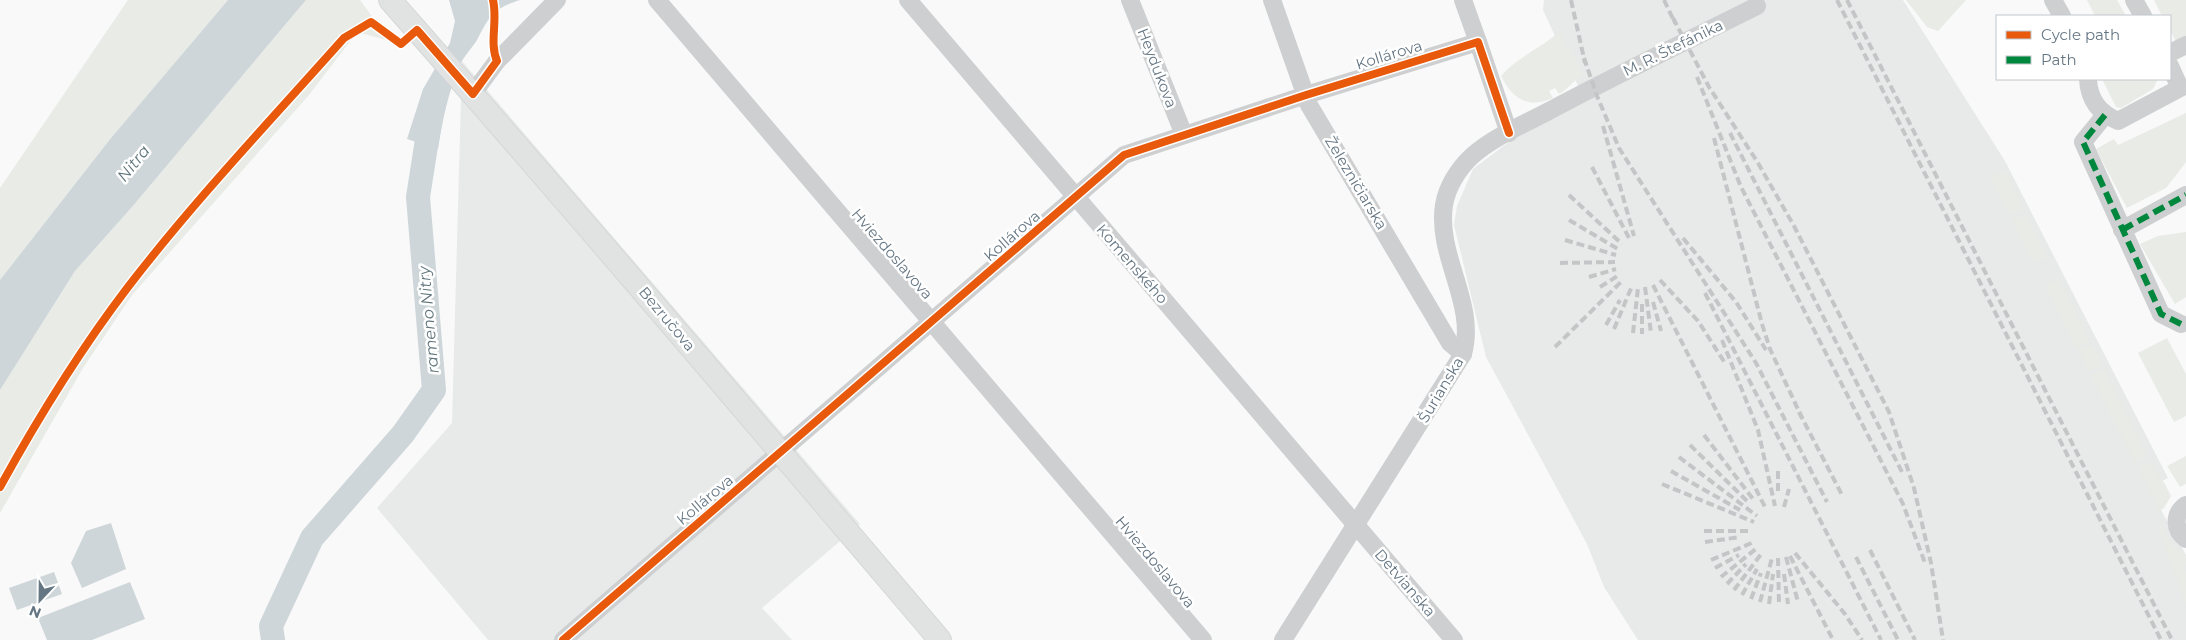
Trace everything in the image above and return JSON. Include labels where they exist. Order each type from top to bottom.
[{"type":"main road","name":"Bezručova","points":[[390,0],[433,49],[471,86],[780,454],[841,522],[940,640]]},
{"type":"street","points":[[471,86],[557,0]]},
{"type":"street","name":"Hviezdoslavova","points":[[657,0],[1203,640]]},
{"type":"street","name":"Komenského","points":[[908,0],[1356,527]]},
{"type":"street","name":"Heydukova","points":[[1130,0],[1184,136]]},
{"type":"street","name":"Železničiarska","points":[[1272,0],[1309,105],[1450,343],[1463,354]]},
{"type":"street","points":[[1462,0],[1509,133]]},
{"type":"street","points":[[2053,0],[2061,15]]},
{"type":"street","points":[[2134,0],[2142,15]]},
{"type":"street","name":"M. R. Štefánika","points":[[1588,90],[1757,6]]},
{"type":"street","name":"Kollárova","points":[[563,640],[1076,199],[1124,155],[1306,95],[1478,42]]},
{"type":"street","points":[[2171,52],[2186,45]]},
{"type":"street","points":[[2088,80],[2088,86],[2100,112],[2104,116],[2118,121],[2180,88],[2171,68]]},
{"type":"street","name":"Šurianska","points":[[1283,640],[1356,527],[1463,354],[1467,339],[1466,320],[1445,235],[1444,206],[1453,181],[1465,163],[1478,151],[1588,90]]},
{"type":"street","points":[[2104,116],[2083,142],[2161,314],[2184,326]]},
{"type":"street","points":[[2122,230],[2186,195]]},
{"type":"street","points":[[2186,505],[2178,512],[2176,520],[2179,533],[2186,539]]},
{"type":"street","name":"Detvianska","points":[[1356,527],[1454,640]]},
{"type":"shaded area","points":[[128,0],[228,0],[111,138],[0,280],[0,188]]},
{"type":"shaded area","points":[[306,0],[360,0],[390,41],[357,32],[309,95],[132,295],[83,368],[0,513],[0,390],[75,271],[132,207]]},
{"type":"shaded area","points":[[1544,0],[1903,0],[2005,161],[2168,478],[2149,488],[2186,555],[2186,640],[1638,640],[1604,587],[1587,544],[1486,357],[1454,225],[1457,206],[1473,169],[1510,141],[1585,101],[1543,10]]},
{"type":"shaded area","points":[[1906,0],[1966,0],[1938,31],[1927,27]]},
{"type":"shaded area","points":[[2087,0],[2117,0],[2125,15],[2094,15]]},
{"type":"shaded area","points":[[2154,0],[2186,0],[2186,38],[2177,44],[2171,32],[2171,15],[2162,15]]},
{"type":"shaded area","points":[[1559,32],[1583,74],[1559,94],[1555,88],[1549,91],[1553,98],[1536,102],[1522,100],[1511,91],[1501,76],[1514,64]]},
{"type":"shaded area","points":[[462,61],[860,524],[762,608],[792,640],[488,640],[377,508],[452,423]]},
{"type":"shaded area","points":[[2102,80],[2158,80],[2153,89],[2121,108],[2116,107]]},
{"type":"shaded area","points":[[2186,113],[2186,162],[2166,188],[2127,208],[2096,149],[2114,139],[2118,145]]},
{"type":"shaded area","points":[[2004,170],[2024,209],[2010,215],[1990,177]]},
{"type":"shaded area","points":[[2026,214],[2047,257],[2034,263],[2012,221]]},
{"type":"shaded area","points":[[2186,232],[2186,297],[2175,304],[2140,244],[2158,236]]},
{"type":"shaded area","points":[[2059,278],[2090,342],[2077,348],[2045,285]]},
{"type":"shaded area","points":[[2167,338],[2186,374],[2186,416],[2174,422],[2138,353]]},
{"type":"shaded area","points":[[2092,345],[2102,365],[2089,372],[2079,351]]},
{"type":"shaded area","points":[[2104,369],[2147,455],[2135,462],[2091,376]]},
{"type":"shaded area","points":[[2186,456],[2186,484],[2180,487],[2167,466]]},
{"type":"shaded area","points":[[2146,464],[2151,465],[2171,496],[2160,511],[2138,468]]},
{"type":"shaded area","points":[[2157,523],[2162,524],[2167,539],[2173,547],[2186,555],[2186,565],[2184,567],[2186,571],[2186,605]]},
{"type":"water","name":"Nitra","points":[[228,0],[306,0],[132,207],[75,271],[0,390],[0,280],[111,138]]},
{"type":"water","points":[[449,0],[520,0],[503,7],[493,14],[464,57],[446,105],[438,149],[407,139],[423,89],[450,43],[455,21]]},
{"type":"water","points":[[111,523],[126,569],[82,588],[71,563],[86,531]]},
{"type":"water","points":[[54,572],[62,594],[17,610],[9,588]]},
{"type":"water","points":[[130,582],[145,619],[92,640],[47,640],[38,618]]},
{"type":"waterway","name":"rameno Nitry","points":[[273,640],[271,626],[312,538],[403,434],[434,390],[418,197],[431,114]]},
{"type":"railway","points":[[1571,0],[1585,63]]},
{"type":"railway","points":[[1664,0],[1675,23]]},
{"type":"railway","points":[[1837,0],[2161,640]]},
{"type":"railway","points":[[1847,0],[2172,640]]},
{"type":"railway","points":[[1673,18],[1709,87],[1758,163],[1794,226],[1889,412],[1914,488],[1931,563],[1943,640]]},
{"type":"railway","points":[[1584,58],[1597,96],[1619,148],[1756,363],[1827,502]]},
{"type":"railway","points":[[1697,77],[1741,187],[1903,504],[1925,563]]},
{"type":"railway","points":[[1603,126],[1634,236]]},
{"type":"railway","points":[[1730,133],[1903,474]]},
{"type":"railway","points":[[1714,138],[1762,324],[1770,349],[1802,418]]},
{"type":"railway","points":[[1592,167],[1629,238]]},
{"type":"railway","points":[[1569,195],[1622,244]]},
{"type":"railway","points":[[1569,220],[1618,249]]},
{"type":"railway","points":[[1683,238],[1736,302],[1766,350]]},
{"type":"railway","points":[[1565,240],[1616,255]]},
{"type":"railway","points":[[1560,263],[1615,262]]},
{"type":"railway","points":[[1589,277],[1616,269]]},
{"type":"railway","points":[[1600,287],[1619,275]]},
{"type":"railway","points":[[1555,347],[1623,280]]},
{"type":"railway","points":[[1660,280],[1698,321],[1725,363]]},
{"type":"railway","points":[[1653,285],[1766,509]]},
{"type":"railway","points":[[1614,329],[1632,286]]},
{"type":"railway","points":[[1645,287],[1651,333]]},
{"type":"railway","points":[[1633,333],[1638,288]]},
{"type":"railway","points":[[1705,293],[1881,640]]},
{"type":"railway","points":[[1606,325],[1620,300]]},
{"type":"railway","points":[[1653,302],[1661,331]]},
{"type":"railway","points":[[1642,304],[1642,334]]},
{"type":"railway","points":[[1722,340],[1758,430],[1775,506]]},
{"type":"railway","points":[[1799,412],[1842,495]]},
{"type":"railway","points":[[1704,435],[1753,499]]},
{"type":"railway","points":[[1690,445],[1747,501]]},
{"type":"railway","points":[[1679,457],[1757,516]]},
{"type":"railway","points":[[1671,471],[1740,510]]},
{"type":"railway","points":[[1778,471],[1778,493]]},
{"type":"railway","points":[[1662,484],[1754,522]]},
{"type":"railway","points":[[1784,507],[1789,489]]},
{"type":"railway","points":[[1704,531],[1752,531]]},
{"type":"railway","points":[[1705,542],[1740,537]]},
{"type":"railway","points":[[1711,560],[1754,542]]},
{"type":"railway","points":[[1721,577],[1757,548]]},
{"type":"railway","points":[[1870,550],[1915,640]]},
{"type":"railway","points":[[1734,590],[1762,553]]},
{"type":"railway","points":[[1795,553],[1845,614],[1862,640]]},
{"type":"railway","points":[[1715,568],[1739,555]]},
{"type":"railway","points":[[1790,556],[1833,640]]},
{"type":"railway","points":[[1786,557],[1798,602]]},
{"type":"railway","points":[[1856,557],[1898,640]]},
{"type":"railway","points":[[1760,602],[1772,558]]},
{"type":"railway","points":[[1778,558],[1779,605]]},
{"type":"railway","points":[[1727,584],[1746,564]]},
{"type":"railway","points":[[1742,595],[1757,569]]},
{"type":"railway","points":[[1751,599],[1761,573]]},
{"type":"railway","points":[[1769,604],[1773,574]]},
{"type":"railway","points":[[1784,574],[1788,604]]},
{"type":"marked path","points":[[2105,115],[2083,142],[2161,314],[2181,324]]},
{"type":"marked path","points":[[2122,230],[2186,195]]},
{"type":"cycle path","points":[[0,487],[60,385],[128,287],[207,192],[344,38],[371,22],[401,44],[417,30],[473,94],[497,61],[494,46],[495,16],[493,0]]},
{"type":"cycle path","points":[[563,640],[1124,155],[1306,95],[1478,42],[1509,133]]}]
